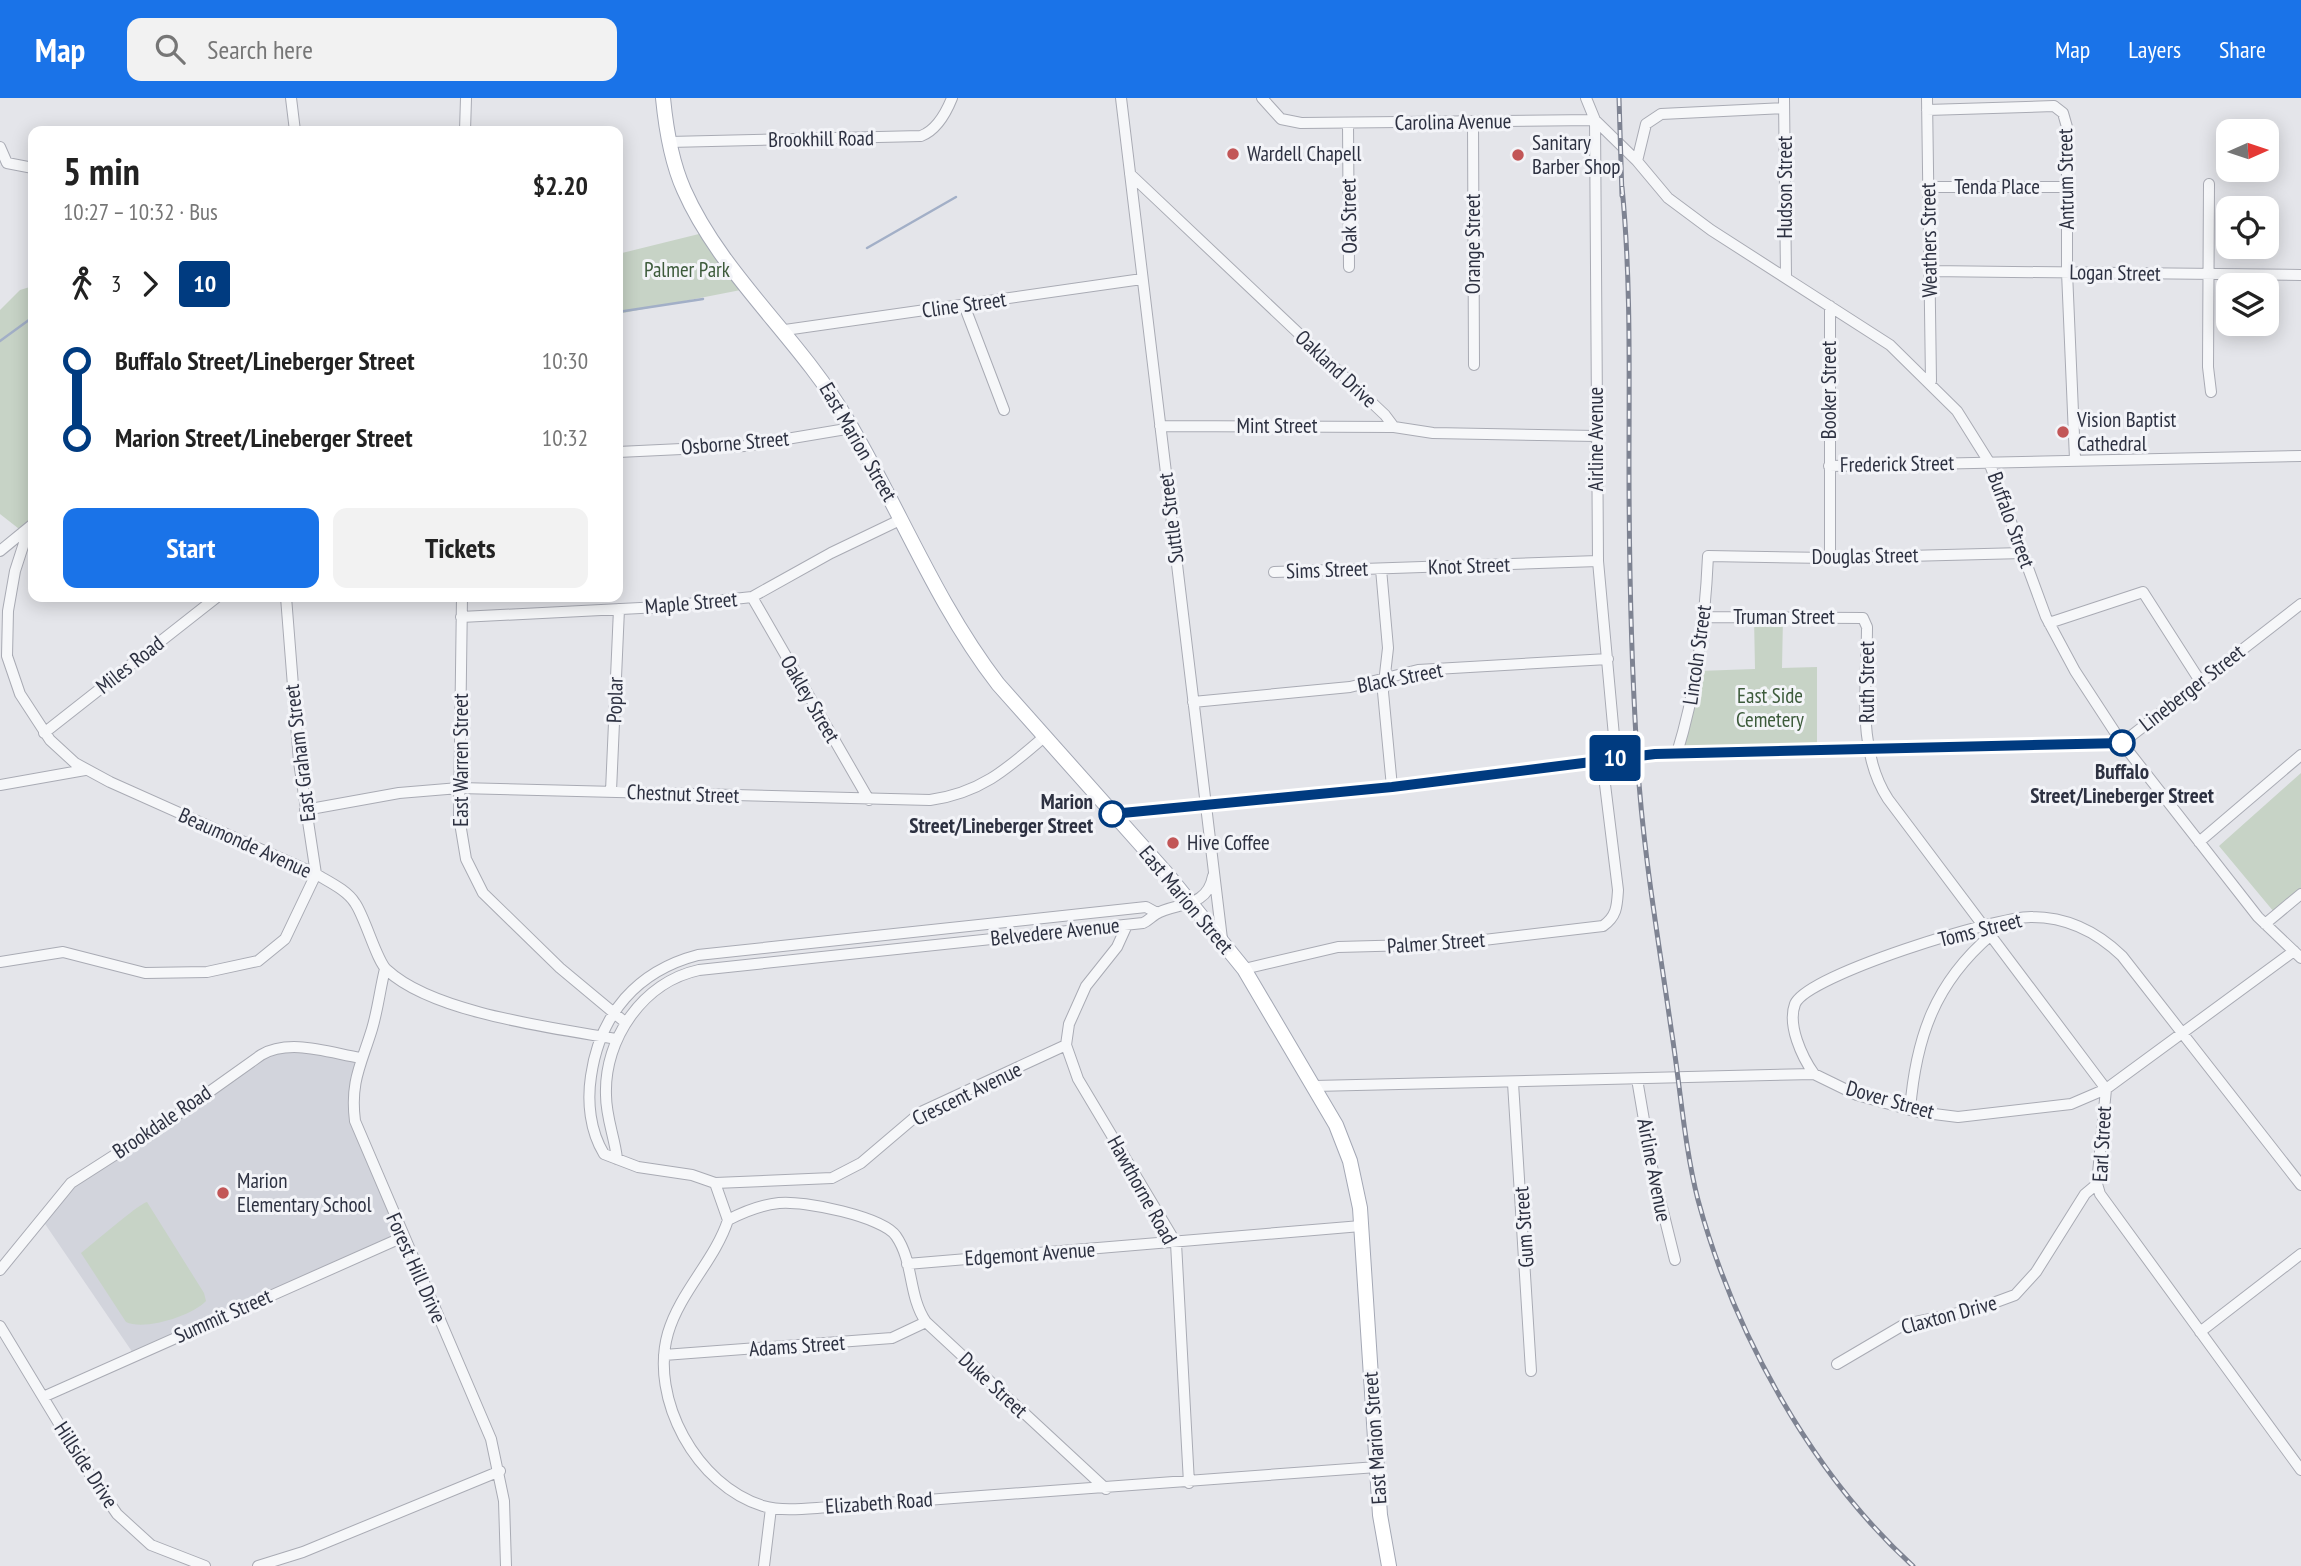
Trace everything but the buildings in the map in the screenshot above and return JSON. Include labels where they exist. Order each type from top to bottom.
[{"type":"main road","name":"East Marion Street","points":[[663,98],[675,167],[697,218],[730,264],[811,362],[852,428],[961,635],[998,684],[1222,939],[1244,969],[1336,1125],[1350,1161],[1362,1226],[1380,1515],[1389,1566]]},
{"type":"street","points":[[291,98],[294,126]]},
{"type":"street","points":[[465,126],[466,98]]},
{"type":"street","name":"Brookhill Road","points":[[669,142],[921,136],[938,124],[952,98]]},
{"type":"street","name":"Suttle Street","points":[[1121,98],[1222,939]]},
{"type":"street","name":"Carolina Avenue","points":[[1262,98],[1281,119],[1348,123],[1595,120]]},
{"type":"street","points":[[1586,98],[1595,120],[1637,161]]},
{"type":"street","points":[[1637,161],[1646,124],[1661,114],[1784,103]]},
{"type":"street","name":"Hudson Street","points":[[1784,103],[1786,277]]},
{"type":"street","name":"Antrum Street","points":[[1927,104],[2054,106],[2061,110],[2067,127],[2067,272],[2074,459]]},
{"type":"street","name":"Weathers Street","points":[[1927,104],[1931,382]]},
{"type":"street","name":"Airline Avenue","points":[[1595,120],[1595,436],[1598,562],[1616,758]]},
{"type":"street","name":"Orange Street","points":[[1473,122],[1474,365]]},
{"type":"street","name":"Oak Street","points":[[1348,123],[1349,267]]},
{"type":"street","points":[[1,153],[18,167],[28,168]]},
{"type":"street","name":"Buffalo Street","points":[[1637,161],[1668,198],[1711,230],[1890,345],[1931,382],[1970,427],[1989,462],[2049,623],[2075,671],[2122,743],[2199,842],[2265,924],[2297,955]]},
{"type":"street","name":"Oakland Drive","points":[[1130,174],[1394,427],[1433,433],[1595,436]]},
{"type":"street","points":[[2209,184],[2211,392]]},
{"type":"street","name":"Tenda Place","points":[[1928,187],[2067,187]]},
{"type":"street","name":"Logan Street","points":[[1929,271],[2301,275]]},
{"type":"street","name":"Cline Street","points":[[785,330],[1142,279]]},
{"type":"street","points":[[964,305],[1004,410]]},
{"type":"street","name":"Booker Street","points":[[1830,306],[1830,558]]},
{"type":"street","name":"Mint Street","points":[[1160,426],[1394,427]]},
{"type":"street","name":"Osborne Street","points":[[623,452],[746,446],[852,428]]},
{"type":"street","name":"Frederick Street","points":[[1829,466],[2301,456]]},
{"type":"street","name":"Maple Street","points":[[461,617],[619,609],[752,597],[801,568],[902,519]]},
{"type":"street","points":[[0,551],[28,528]]},
{"type":"street","name":"Beaumonde Avenue","points":[[23,532],[25,540],[15,571],[8,611],[6,647],[20,694],[44,733],[61,752],[85,769],[317,874],[356,904],[385,969]]},
{"type":"street","name":"Douglas Street","points":[[1707,556],[1830,558],[2023,553]]},
{"type":"street","name":"Lincoln Street","points":[[1677,753],[1693,700],[1705,617],[1707,556]]},
{"type":"street","name":"Knot Street","points":[[1381,569],[1598,562]]},
{"type":"street","points":[[1381,569],[1388,648],[1385,677],[1392,787]]},
{"type":"street","name":"Sims Street","points":[[1274,572],[1381,569]]},
{"type":"street","points":[[2049,623],[2143,592],[2200,681]]},
{"type":"street","name":"Oakley Street","points":[[752,597],[869,800]]},
{"type":"street","name":"Miles Road","points":[[44,733],[211,602]]},
{"type":"street","name":"East Graham Street","points":[[286,602],[305,810],[317,874]]},
{"type":"street","name":"East Warren Street","points":[[462,602],[459,788],[461,841],[470,868],[483,893],[560,968],[626,1023]]},
{"type":"street","name":"Lineberger Street","points":[[1112,814],[1392,787],[1616,758],[1677,753],[2122,743],[2301,604]]},
{"type":"street","name":"Poplar","points":[[611,791],[619,609]]},
{"type":"street","name":"Truman Street","points":[[1705,617],[1863,618]]},
{"type":"street","name":"Ruth Street","points":[[1863,618],[1867,627],[1867,747]]},
{"type":"street","name":"Black Street","points":[[1193,702],[1350,687],[1418,670],[1608,659]]},
{"type":"street","name":"Chestnut Street","points":[[305,810],[399,793],[459,788],[930,800],[968,792],[989,782],[1044,737]]},
{"type":"street","name":"Earl Street","points":[[1867,747],[1873,774],[1884,793],[2106,1088],[2097,1184],[2100,1194],[2301,1470]]},
{"type":"street","points":[[2199,842],[2301,755]]},
{"type":"street","name":"Palmer Street","points":[[1244,969],[1338,947],[1425,946],[1599,927],[1610,921],[1617,904],[1602,760]]},
{"type":"street","points":[[0,785],[85,769]]},
{"type":"street","points":[[1192,903],[1209,888],[1214,870]]},
{"type":"street","points":[[0,962],[63,952],[145,973],[173,975],[245,966],[268,956],[285,939],[317,874]]},
{"type":"street","points":[[2265,924],[2301,894]]},
{"type":"street","name":"Belvedere Avenue","points":[[617,1159],[610,1133],[606,1095],[617,1039],[636,1008],[658,989],[688,973],[1127,925],[1145,922],[1157,913],[1192,903]]},
{"type":"street","name":"Belvedere Avenue","points":[[715,1183],[692,1175],[638,1167],[604,1154],[594,1135],[590,1116],[589,1086],[599,1036],[613,1012],[644,981],[676,961],[698,955],[1144,908],[1157,913]]},
{"type":"street","name":"Toms Street","points":[[1814,1074],[1800,1049],[1794,1019],[1796,1003],[1809,988],[1905,950],[1987,930],[2018,917],[2045,917],[2090,931],[2122,956],[2301,1185]]},
{"type":"street","points":[[1066,1045],[1069,1024],[1086,986],[1117,947],[1127,925]]},
{"type":"street","points":[[949,928],[950,943]]},
{"type":"street","points":[[1910,1110],[1919,1045],[1931,1012],[1964,958],[1987,930]]},
{"type":"street","points":[[765,948],[766,963]]},
{"type":"street","name":"Dover Street","points":[[1314,1086],[1513,1083],[1678,1075],[1814,1074],[1857,1095],[1910,1110],[1958,1117],[2071,1104],[2106,1088],[2181,1032],[2297,955]]},
{"type":"street","points":[[385,969],[435,998],[548,1027],[617,1039]]},
{"type":"street","name":"Forest Hill Drive","points":[[385,969],[371,1031],[352,1095],[355,1121],[491,1439],[500,1471],[506,1517],[506,1566]]},
{"type":"street","name":"Crescent Avenue","points":[[715,1183],[818,1181],[842,1175],[861,1163],[921,1112],[1066,1045]]},
{"type":"street","name":"Hawthorne Road","points":[[1066,1045],[1078,1079],[1176,1243],[1189,1483]]},
{"type":"street","name":"Brookdale Road","points":[[0,1270],[71,1183],[174,1117],[261,1055],[286,1046],[361,1058]]},
{"type":"street","name":"Airline Avenue","points":[[1637,1079],[1652,1167],[1675,1259]]},
{"type":"street","name":"Gum Street","points":[[1513,1083],[1531,1371]]},
{"type":"street","points":[[715,1183],[729,1220],[746,1210],[789,1202],[856,1216],[888,1227],[902,1247],[907,1264]]},
{"type":"street","name":"Claxton Drive","points":[[1837,1364],[1905,1324],[1977,1310],[2015,1295],[2036,1272],[2085,1194],[2097,1184]]},
{"type":"street","name":"Elizabeth Road","points":[[729,1220],[676,1313],[664,1356],[669,1402],[686,1444],[722,1481],[750,1500],[771,1508],[832,1507],[1189,1483],[1377,1467]]},
{"type":"street","name":"Edgemont Avenue","points":[[907,1264],[1362,1226]]},
{"type":"street","name":"Summit Street","points":[[43,1397],[403,1237]]},
{"type":"street","points":[[2200,1332],[2301,1254]]},
{"type":"street","name":"Duke Street","points":[[907,1264],[912,1292],[926,1322],[1106,1489]]},
{"type":"street","name":"Adams Street","points":[[664,1356],[892,1338],[926,1322]]},
{"type":"street","name":"Hillside Drive","points":[[0,1326],[102,1493],[135,1533],[151,1545],[205,1566]]},
{"type":"street","points":[[258,1566],[303,1552],[500,1471]]},
{"type":"street","points":[[764,1566],[771,1508]]},
{"type":"shaded area","name":"Marion Elementary School","points":[[272,1049],[361,1058],[355,1121],[403,1237],[135,1356],[41,1218],[71,1183]]},
{"type":"green space","name":"Palmer Park","points":[[707,232],[751,288],[623,313],[623,253]]},
{"type":"green space","points":[[28,288],[28,528],[23,532],[0,514],[0,310],[20,290]]},
{"type":"green space","name":"East Side Cemetery","points":[[1754,617],[1783,617],[1782,668],[1817,667],[1817,749],[1677,753],[1698,671],[1755,669]]},
{"type":"green space","points":[[2301,773],[2301,889],[2274,912],[2219,846]]},
{"type":"green space","points":[[147,1202],[204,1293],[206,1301],[179,1317],[144,1325],[126,1322],[81,1253]]},
{"type":"waterway","points":[[867,248],[956,197]]},
{"type":"waterway","points":[[623,311],[703,299]]},
{"type":"waterway","points":[[0,341],[28,321]]},
{"type":"railway","points":[[1619,98],[1622,196]]},
{"type":"railway","points":[[1622,187],[1628,290],[1631,608],[1639,788],[1651,891],[1693,1179],[1713,1250],[1732,1300],[1781,1398],[1841,1488],[1913,1566]]},
{"type":"bus line","name":"10","points":[[1112,814],[1392,787],[1655,754],[1988,744],[2122,743]]},
{"type":"place","name":"Wardell Chapell","points":[[1233,154]]},
{"type":"place","name":"Sanitary Barber Shop","points":[[1518,155]]},
{"type":"place","name":"Vision Baptist Cathedral","points":[[2063,432]]},
{"type":"place","name":"Buffalo Street/Lineberger Street","points":[[2122,743]]},
{"type":"place","name":"Marion Street/Lineberger Street","points":[[1112,814]]},
{"type":"place","name":"Hive Coffee","points":[[1173,843]]},
{"type":"place","name":"Marion Elementary School","points":[[223,1193]]}]
